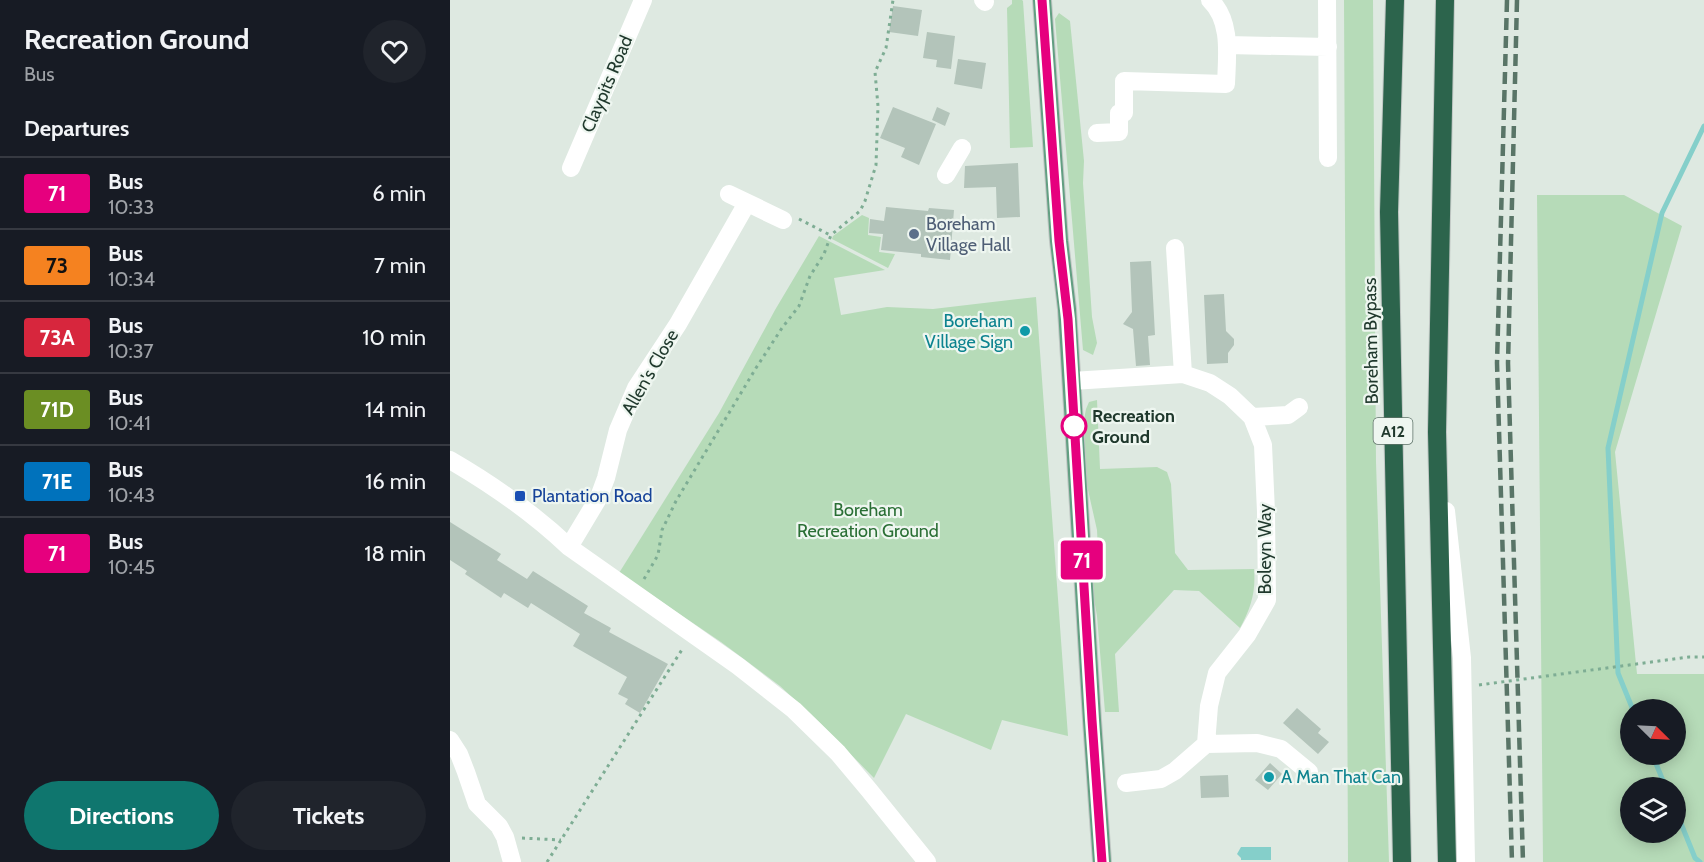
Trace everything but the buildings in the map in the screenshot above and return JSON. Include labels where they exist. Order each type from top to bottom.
[{"type":"highway","name":"Boreham Bypass","points":[[1395,0],[1389,212],[1402,862]]},
{"type":"highway","name":"A12","points":[[1445,0],[1437,432],[1447,862]]},
{"type":"main road","points":[[1042,0],[1059,241],[1067,309],[1102,862]]},
{"type":"street","name":"Claypits Road","points":[[571,168],[643,0]]},
{"type":"street","points":[[1097,132],[1119,132],[1119,113],[1124,113],[1124,81],[1226,84],[1227,36],[1216,6],[1210,0]]},
{"type":"street","points":[[1328,0],[1328,158]]},
{"type":"street","points":[[1227,45],[1328,47]]},
{"type":"street","points":[[946,176],[962,148]]},
{"type":"street","points":[[729,194],[783,220]]},
{"type":"street","name":"Allen's Close","points":[[569,547],[598,497],[606,478],[618,430],[636,388],[678,324],[747,203]]},
{"type":"street","points":[[1175,248],[1183,374]]},
{"type":"street","name":"Boleyn Way","points":[[1072,381],[1183,374],[1210,383],[1230,396],[1252,417],[1263,445],[1267,600],[1247,635],[1217,673],[1209,706],[1206,744]]},
{"type":"street","points":[[1252,417],[1288,415],[1299,407]]},
{"type":"street","points":[[1437,432],[1462,658],[1466,862]]},
{"type":"street","points":[[450,460],[516,503],[569,547],[738,666],[794,710],[844,760],[927,862]]},
{"type":"street","points":[[450,740],[459,754],[477,804],[499,826],[505,837],[512,862]]},
{"type":"street","points":[[1126,783],[1161,779],[1175,771],[1206,744],[1257,743],[1281,749],[1309,772]]},
{"type":"path","points":[[635,593],[658,555],[662,530],[676,501],[756,368],[799,306],[810,276],[824,254],[831,235],[860,211],[876,165],[878,106],[875,72],[886,48],[893,0]]},
{"type":"path","points":[[783,220],[794,217],[831,235]]},
{"type":"path","points":[[547,862],[692,633]]},
{"type":"path","points":[[1462,687],[1689,657],[1704,657]]},
{"type":"path","points":[[505,837],[561,840]]},
{"type":"green space","points":[[1012,0],[1023,1],[1033,147],[1010,148],[1007,8],[1012,4]]},
{"type":"green space","points":[[1344,0],[1373,0],[1376,462],[1389,862],[1348,862]]},
{"type":"green space","points":[[1059,13],[1070,21],[1084,161],[1083,183],[1092,317],[1097,343],[1093,355],[1083,350],[1055,19]]},
{"type":"green space","points":[[1537,195],[1624,195],[1682,226],[1615,452],[1637,674],[1704,674],[1704,862],[1543,862]]},
{"type":"green space","points":[[862,215],[869,218],[868,235],[881,237],[879,252],[895,254],[888,268],[832,239]]},
{"type":"green space","name":"Boreham Recreation Ground","points":[[819,236],[885,270],[834,278],[841,315],[887,307],[933,309],[1036,297],[1068,736],[1002,720],[991,750],[906,714],[874,778],[780,686],[721,642],[619,573],[719,413],[775,310]]},
{"type":"green space","points":[[1097,400],[1100,469],[1157,467],[1167,472],[1171,484],[1175,553],[1188,570],[1254,569],[1252,600],[1240,628],[1199,591],[1174,590],[1115,654],[1119,712],[1105,712],[1097,616],[1092,588],[1098,550],[1097,530],[1086,481],[1084,420],[1089,402]]},
{"type":"water","points":[[1241,847],[1271,847],[1271,860],[1241,860],[1237,854]]},
{"type":"waterway","points":[[1629,699],[1618,673],[1608,448],[1662,213],[1704,126]]},
{"type":"waterway","points":[[1657,765],[1661,777]]},
{"type":"waterway","points":[[1686,836],[1695,858],[1700,862]]},
{"type":"railway","points":[[1507,0],[1497,363],[1512,862]]},
{"type":"railway","points":[[1517,0],[1508,363],[1523,862]]},
{"type":"bus line","name":"71","points":[[1042,0],[1059,241],[1068,319],[1102,862]]},
{"type":"place","name":"Boreham Village Hall","points":[[914,234]]},
{"type":"place","name":"Boreham Village Sign","points":[[1025,331]]},
{"type":"place","name":"Recreation Ground","points":[[1074,426]]},
{"type":"place","name":"Plantation Road","points":[[520,496]]},
{"type":"place","name":"A Man That Can","points":[[1269,777]]}]
